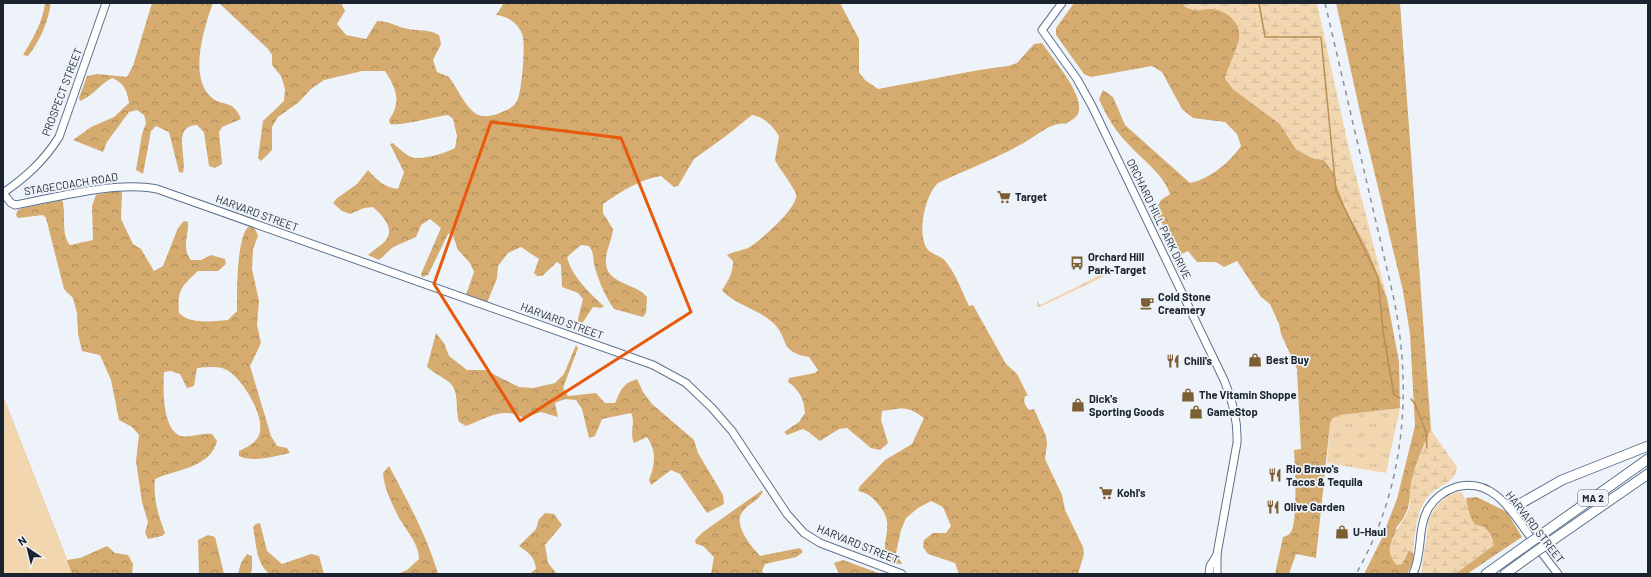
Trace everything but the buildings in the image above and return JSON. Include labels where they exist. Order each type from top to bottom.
[{"type":"highway","points":[[1511,510],[1562,480],[1648,446]]},
{"type":"highway","name":"MA 2","points":[[1486,574],[1648,459]]},
{"type":"highway","name":"MA 2","points":[[1505,574],[1648,474]]},
{"type":"main road","name":"PROSPECT STREET","points":[[3,193],[31,172],[50,151],[59,137],[106,3]]},
{"type":"main road","name":"ORCHARD HILL PARK DRIVE","points":[[1062,3],[1042,30],[1077,80],[1092,106],[1224,380],[1234,405],[1237,430],[1236,456],[1217,554],[1217,574]]},
{"type":"main road","name":"STAGECOACH ROAD","points":[[3,193],[10,203],[15,205],[118,187],[147,187]]},
{"type":"main road","name":"HARVARD STREET","points":[[147,187],[167,192],[653,365],[671,373],[686,383],[716,412],[732,431],[787,514],[804,533],[820,543],[902,574]]},
{"type":"main road","name":"HARVARD STREET","points":[[1413,574],[1419,558],[1425,516],[1430,505],[1443,493],[1459,486],[1477,486],[1498,496],[1511,510],[1558,574]]},
{"type":"main road","name":"ORCHARD HILL PARK DRIVE","points":[[1209,574],[1210,566],[1217,554]]},
{"type":"highlighted area","points":[[491,122],[621,138],[691,312],[520,421],[434,284]]},
{"type":"green space","points":[[45,3],[51,3],[43,31],[28,56],[23,55],[40,24]]},
{"type":"green space","points":[[152,3],[213,3],[202,38],[199,65],[201,78],[205,89],[212,98],[216,101],[231,106],[235,109],[241,119],[222,127],[219,132],[222,164],[215,168],[209,166],[204,132],[197,125],[189,127],[182,137],[183,173],[179,172],[169,132],[156,126],[151,131],[143,174],[136,170],[142,134],[146,123],[144,115],[137,110],[129,112],[107,142],[103,152],[73,140],[91,127],[114,117],[129,103],[127,94],[122,85],[112,78],[85,99],[80,101],[79,98],[87,76],[97,74],[127,77],[133,66]]},
{"type":"green space","points":[[219,3],[341,3],[345,11],[337,24],[346,35],[366,39],[377,21],[408,29],[435,33],[439,35],[441,44],[433,60],[437,72],[449,77],[471,110],[478,115],[483,116],[494,115],[510,108],[515,104],[519,96],[522,79],[524,42],[519,28],[513,22],[505,17],[496,15],[504,3],[840,3],[859,39],[859,72],[865,80],[878,89],[1008,66],[1017,63],[1034,44],[1042,43],[1067,77],[1073,88],[1079,106],[1078,114],[1066,124],[1057,124],[1052,126],[1008,152],[938,183],[929,196],[922,225],[924,243],[928,250],[942,258],[950,267],[969,306],[973,305],[1006,364],[1017,374],[1028,396],[1025,396],[1025,405],[1029,410],[1034,409],[1046,436],[1047,444],[1045,459],[1062,495],[1065,510],[1083,547],[1084,554],[1078,574],[959,574],[955,563],[928,554],[923,547],[924,540],[933,533],[946,533],[951,526],[943,507],[931,501],[918,508],[906,518],[901,530],[896,553],[902,564],[892,563],[886,560],[885,545],[887,525],[884,512],[874,499],[867,494],[858,491],[860,486],[885,460],[912,444],[924,418],[909,409],[900,408],[882,411],[881,420],[888,443],[880,450],[871,448],[847,428],[839,429],[820,441],[803,429],[787,435],[784,432],[799,422],[805,413],[801,396],[796,388],[788,382],[789,378],[815,373],[818,370],[809,357],[799,355],[788,347],[777,327],[771,321],[732,299],[722,290],[727,283],[733,265],[733,261],[727,255],[753,245],[777,224],[792,207],[795,200],[796,194],[794,190],[775,160],[779,136],[774,128],[764,120],[752,115],[694,159],[678,186],[674,187],[661,176],[645,180],[630,187],[603,204],[603,213],[613,229],[606,256],[607,268],[610,274],[615,278],[642,292],[647,297],[646,313],[643,317],[614,309],[600,282],[591,248],[589,246],[581,245],[567,257],[569,264],[572,271],[582,284],[604,306],[601,308],[593,307],[583,322],[579,325],[578,319],[583,299],[578,293],[562,287],[561,265],[557,262],[542,276],[537,276],[534,273],[539,259],[521,247],[508,253],[498,266],[497,278],[487,303],[466,295],[474,272],[470,263],[458,250],[452,233],[448,234],[428,275],[422,277],[421,274],[441,228],[430,219],[421,225],[416,237],[393,247],[379,260],[368,255],[386,240],[389,231],[386,222],[373,207],[364,208],[350,214],[342,211],[333,203],[336,199],[357,184],[368,170],[382,183],[389,187],[398,189],[404,172],[390,144],[393,143],[411,157],[421,158],[440,154],[455,148],[457,136],[453,119],[448,115],[410,123],[390,124],[389,120],[395,107],[396,95],[395,89],[385,71],[362,71],[324,80],[311,89],[299,102],[278,117],[272,127],[272,150],[261,161],[258,158],[263,121],[284,101],[285,89],[281,76],[272,65],[272,55],[268,49]]},
{"type":"green space","points":[[1074,3],[1183,3],[1184,6],[1193,10],[1214,9],[1219,10],[1229,16],[1237,24],[1240,34],[1236,50],[1225,78],[1233,89],[1280,124],[1296,149],[1312,158],[1324,160],[1335,174],[1336,183],[1345,207],[1369,252],[1387,298],[1399,362],[1400,408],[1341,415],[1333,418],[1330,423],[1316,558],[1296,554],[1289,574],[1275,574],[1283,537],[1291,532],[1293,526],[1296,492],[1294,450],[1301,449],[1297,369],[1281,334],[1279,324],[1270,304],[1261,297],[1237,261],[1224,267],[1216,262],[1197,262],[1188,251],[1180,255],[1155,211],[1161,200],[1170,194],[1167,187],[1158,174],[1120,135],[1108,118],[1099,99],[1103,90],[1113,97],[1125,125],[1190,183],[1212,174],[1231,158],[1241,146],[1237,134],[1225,122],[1193,118],[1182,109],[1162,72],[1152,66],[1091,77],[1084,74],[1056,35],[1056,28]]},
{"type":"green space","points":[[1183,3],[1317,3],[1349,149],[1387,298],[1369,252],[1345,207],[1336,183],[1335,174],[1324,160],[1312,158],[1296,149],[1280,124],[1233,89],[1225,78],[1239,40],[1240,34],[1237,24],[1229,16],[1219,10],[1193,10],[1184,6]]},
{"type":"green space","points":[[1336,3],[1400,3],[1431,430],[1420,453],[1414,471],[1408,509],[1396,528],[1402,564],[1409,550],[1413,553],[1414,561],[1407,574],[1364,574],[1381,540],[1397,499],[1415,426],[1410,334],[1403,291],[1362,121]]},
{"type":"green space","points":[[118,190],[122,192],[121,219],[133,244],[141,249],[154,271],[163,266],[178,228],[184,221],[188,222],[186,251],[191,260],[201,260],[211,255],[225,259],[226,264],[218,271],[198,271],[184,285],[180,293],[179,313],[184,317],[196,321],[228,320],[237,311],[239,253],[245,232],[249,226],[255,229],[258,236],[253,249],[252,269],[259,301],[257,325],[261,343],[250,366],[271,436],[277,446],[287,448],[290,453],[258,459],[239,456],[239,451],[257,439],[260,430],[260,421],[252,400],[240,382],[227,370],[217,367],[197,368],[194,386],[187,388],[180,374],[171,371],[164,372],[165,408],[170,426],[181,436],[212,434],[217,441],[213,450],[200,462],[155,479],[157,506],[165,533],[162,536],[148,539],[145,533],[148,522],[142,502],[136,461],[139,435],[132,427],[119,420],[111,380],[100,355],[82,351],[78,334],[77,313],[73,298],[64,289],[46,218],[43,215],[18,218],[16,215],[18,210],[23,208],[62,200],[65,235],[70,245],[93,240],[92,206],[96,195]]},
{"type":"green space","points":[[1105,268],[1108,272],[1107,275],[1040,307],[1037,306],[1037,300],[1040,305],[1106,272]]},
{"type":"green space","points":[[436,333],[444,343],[449,356],[467,370],[485,370],[519,387],[533,388],[555,383],[564,374],[576,345],[578,348],[563,388],[568,396],[596,393],[605,403],[615,403],[625,385],[637,379],[643,392],[652,404],[694,440],[698,453],[723,495],[724,504],[707,513],[680,474],[671,470],[651,485],[649,480],[653,469],[654,453],[647,437],[634,443],[632,436],[633,420],[631,413],[602,419],[595,436],[589,438],[582,409],[576,400],[565,399],[555,403],[558,417],[541,412],[524,418],[509,413],[502,413],[495,414],[466,426],[459,422],[455,390],[449,382],[427,367]]},
{"type":"green space","points":[[3,396],[67,560],[80,558],[107,546],[115,553],[128,555],[133,564],[132,574],[3,574]]},
{"type":"green space","points":[[3,396],[67,560],[72,574],[3,574]]},
{"type":"green space","points":[[1400,408],[1386,473],[1327,463],[1330,423],[1333,418],[1341,415]]},
{"type":"green space","points":[[1431,430],[1457,467],[1456,473],[1449,481],[1432,493],[1424,503],[1420,510],[1416,524],[1413,553],[1409,550],[1402,564],[1397,565],[1391,557],[1391,542],[1394,534],[1408,512],[1410,504],[1411,481]]},
{"type":"green space","points":[[389,466],[410,505],[428,546],[438,574],[398,574],[407,570],[419,559],[417,547],[400,520],[386,489],[383,473]]},
{"type":"green space","points":[[763,491],[759,497],[745,508],[740,516],[741,528],[752,547],[760,556],[800,548],[803,552],[796,557],[765,564],[762,571],[764,574],[711,574],[714,557],[703,546],[696,544],[695,540],[703,532]]},
{"type":"green space","points":[[1460,491],[1475,525],[1483,527],[1488,531],[1492,537],[1494,545],[1455,574],[1421,574],[1431,514],[1441,501]]},
{"type":"green space","points":[[1477,497],[1507,512],[1522,537],[1467,574],[1455,574],[1494,545],[1484,527],[1475,525],[1468,515],[1466,498]]},
{"type":"green space","points":[[545,513],[554,514],[562,525],[545,545],[548,563],[557,574],[530,574],[536,569],[533,558],[519,546],[536,529],[539,519]]},
{"type":"green space","points":[[260,523],[267,551],[282,564],[311,554],[319,556],[324,574],[270,574],[265,570],[259,559],[256,546],[253,527]]},
{"type":"green space","points":[[208,535],[215,537],[224,574],[199,574],[198,540]]},
{"type":"green space","points":[[247,554],[252,556],[252,570],[250,574],[238,574],[241,563]]},
{"type":"green space","points":[[843,560],[881,574],[839,574],[834,563]]},
{"type":"waterway","points":[[1259,3],[1265,37],[1321,37],[1336,191],[1378,277],[1383,331],[1394,395],[1400,398]]},
{"type":"waterway","points":[[1411,399],[1415,404],[1426,432],[1427,448]]},
{"type":"railway","points":[[1325,3],[1393,295],[1403,367],[1403,402],[1395,473],[1385,507],[1372,541],[1356,574]]},
{"type":"place","name":"Target","points":[[1004,197]]},
{"type":"place","name":"Orchard Hill Park-Target","points":[[1077,263]]},
{"type":"place","name":"Cold Stone Creamery","points":[[1147,303]]},
{"type":"place","name":"Best Buy","points":[[1255,360]]},
{"type":"place","name":"Chili's","points":[[1173,361]]},
{"type":"place","name":"The Vitamin Shoppe","points":[[1188,395]]},
{"type":"place","name":"Dick's Sporting Goods","points":[[1078,405]]},
{"type":"place","name":"GameStop","points":[[1196,412]]},
{"type":"place","name":"Rio Bravo's Tacos & Tequila","points":[[1275,475]]},
{"type":"place","name":"Kohl's","points":[[1106,493]]},
{"type":"place","name":"Olive Garden","points":[[1273,507]]},
{"type":"place","name":"U-Haul","points":[[1342,532]]}]
